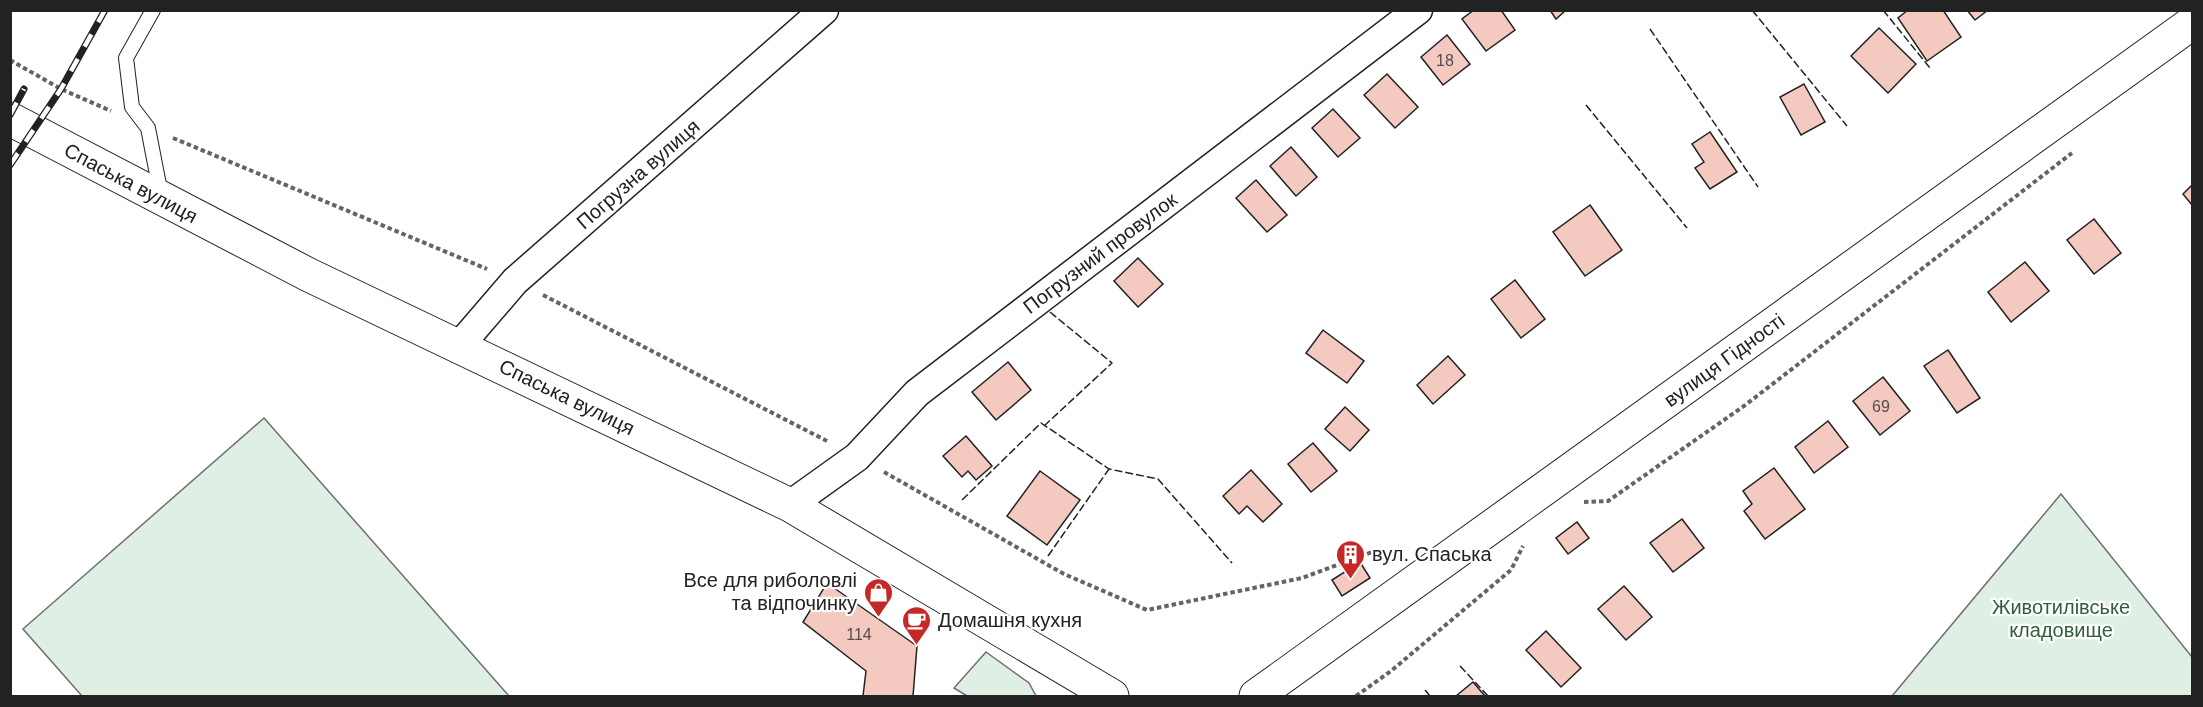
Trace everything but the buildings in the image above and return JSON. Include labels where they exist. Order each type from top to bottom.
[{"type":"street","name":"Погрузна вулиця","points":[[460,345],[515,281],[824,10]]},
{"type":"street","name":"Погрузний провулок","points":[[790,505],[857,457],[917,393],[1418,10]]},
{"type":"street","name":"вулиця Гідності","points":[[1256,696],[2193,23]]},
{"type":"street","name":"Спаська вулиця","points":[[10,119],[309,275],[460,345],[790,505],[1112,696]]},
{"type":"lane","points":[[153,10],[126,57],[132,107],[148,128],[162,200]]},
{"type":"path","points":[[10,60],[61,89],[148,128],[515,281],[857,457],[1064,574],[1147,610],[1302,578],[1375,551],[1397,555],[1434,570]]},
{"type":"path","points":[[1580,502],[1608,501],[1744,406],[2076,150]]},
{"type":"path","points":[[1356,696],[1390,671],[1511,570],[1527,539]]},
{"type":"green space","points":[[264,418],[509,696],[82,696],[23,629]]},
{"type":"green space","name":"Животилівське кладовище","points":[[2061,494],[2192,657],[2192,696],[1892,696]]},
{"type":"green space","points":[[986,652],[1029,683],[1036,696],[967,696],[954,688]]},
{"type":"railway","points":[[10,165],[61,89],[105,10]]},
{"type":"railway","points":[[10,115],[24,89]]},
{"type":"fence","points":[[1752,10],[1847,126]]},
{"type":"fence","points":[[1883,10],[1930,68]]},
{"type":"fence","points":[[1650,29],[1758,187]]},
{"type":"fence","points":[[1586,105],[1687,228]]},
{"type":"fence","points":[[1044,426],[1112,363],[1050,312]]},
{"type":"fence","points":[[962,500],[1041,423],[1109,469],[1158,479],[1232,563]]},
{"type":"fence","points":[[1048,556],[1109,469]]},
{"type":"fence","points":[[1460,666],[1488,696]]},
{"type":"fence","points":[[1425,690],[1430,696]]},
{"type":"place","name":"вул. Спаська","points":[[1351,580]]},
{"type":"place","name":"Все для риболовлі та відпочинку","points":[[878,618]]},
{"type":"place","name":"Домашня кухня","points":[[917,646]]}]
